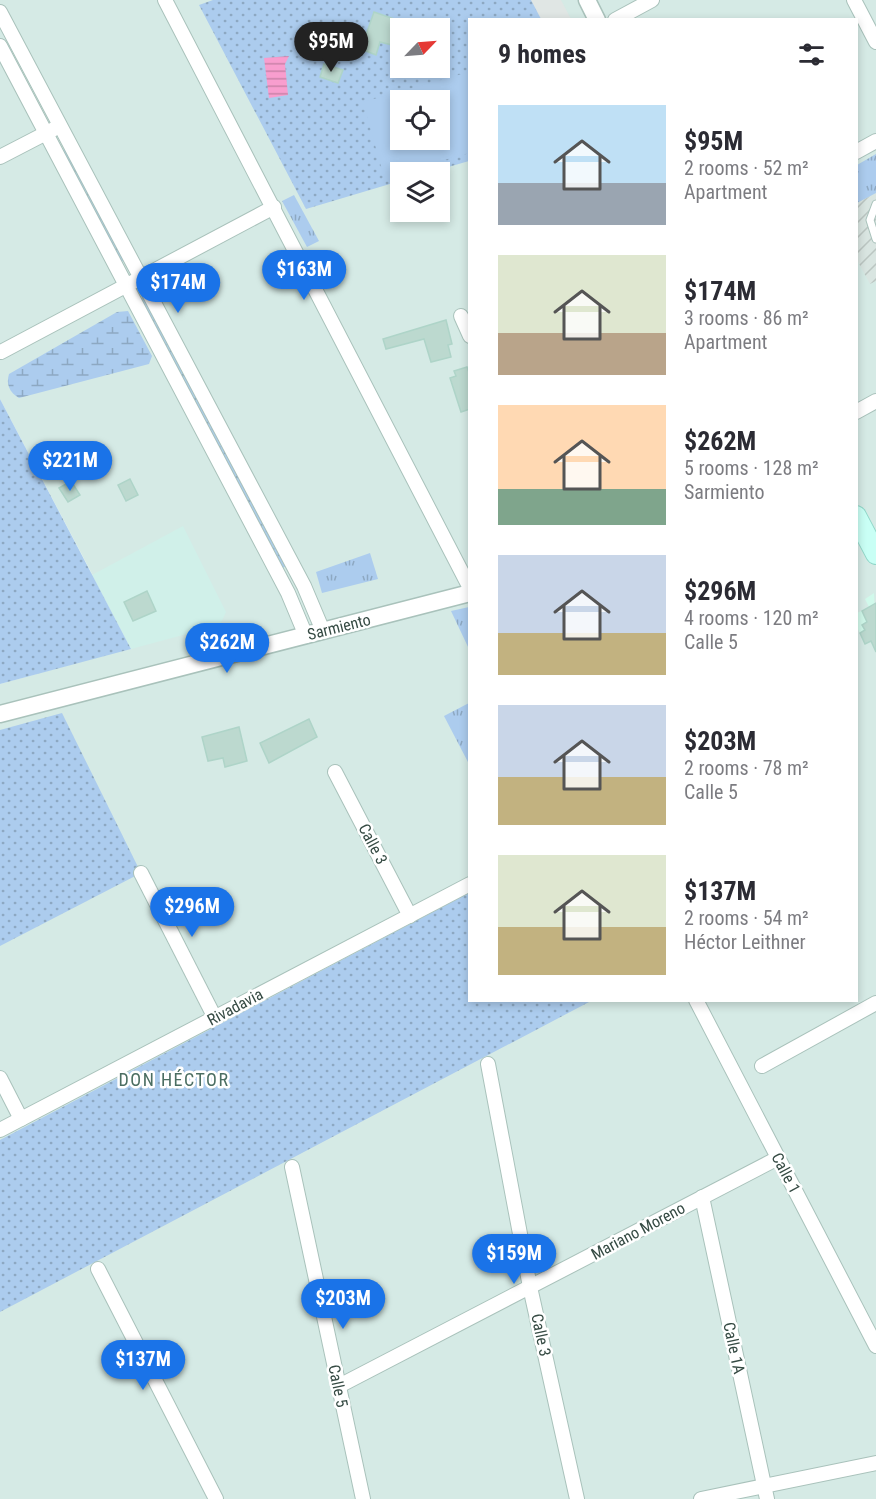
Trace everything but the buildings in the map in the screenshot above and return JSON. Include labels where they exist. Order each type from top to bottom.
[{"type":"main road","points":[[858,520],[876,554]]},
{"type":"street","points":[[165,0],[468,584]]},
{"type":"street","points":[[587,0],[596,18]]},
{"type":"street","points":[[619,18],[652,0]]},
{"type":"street","points":[[854,0],[876,42]]},
{"type":"street","points":[[0,12],[298,576],[323,631]]},
{"type":"street","points":[[0,46],[283,583],[306,636]]},
{"type":"street","points":[[0,157],[60,126]]},
{"type":"street","points":[[858,151],[876,141]]},
{"type":"street","points":[[1,352],[274,207]]},
{"type":"street","points":[[461,316],[468,332]]},
{"type":"street","points":[[858,411],[876,401]]},
{"type":"street","name":"Sarmiento","points":[[0,714],[468,594]]},
{"type":"street","name":"Calle 3","points":[[335,772],[410,916]]},
{"type":"street","points":[[141,873],[215,1018]]},
{"type":"street","name":"Rivadavia","points":[[0,1130],[468,885]]},
{"type":"street","name":"Calle 1","points":[[697,1002],[876,1346]]},
{"type":"street","points":[[762,1066],[876,1003]]},
{"type":"street","name":"Calle 3","points":[[488,1064],[530,1287],[577,1499]]},
{"type":"street","points":[[0,1078],[21,1119]]},
{"type":"street","name":"Mariano Moreno","points":[[339,1386],[778,1158]]},
{"type":"street","name":"Calle 5","points":[[292,1167],[363,1499]]},
{"type":"street","name":"Calle 1A","points":[[702,1197],[765,1492]]},
{"type":"street","points":[[98,1269],[216,1499]]},
{"type":"street","points":[[701,1499],[765,1492],[876,1463]]},
{"type":"lane","points":[[876,204],[870,220],[876,240]]},
{"type":"lane","points":[[283,583],[298,576]]},
{"type":"shaded area","points":[[0,0],[876,0],[876,1499],[0,1499],[0,684],[131,648],[0,399]]},
{"type":"shaded area","points":[[531,0],[561,0],[570,18],[540,18]]},
{"type":"shaded area","points":[[289,56],[285,64],[288,95],[269,98],[264,58]]},
{"type":"shaded area","points":[[876,193],[876,281],[870,284],[858,262],[858,202]]},
{"type":"shaded area","points":[[183,526],[226,612],[220,625],[131,649],[92,575]]},
{"type":"shaded area","points":[[874,593],[876,638],[865,644],[858,629],[858,612],[869,607],[865,599]]},
{"type":"green space","points":[[213,0],[560,0],[569,18],[468,18],[468,161],[450,166],[450,162],[390,162],[390,184],[306,209],[199,5]]},
{"type":"green space","points":[[468,72],[468,153],[437,162],[390,162],[390,175],[384,177],[363,102],[390,94],[390,150],[450,150],[450,90],[405,90]]},
{"type":"green space","points":[[66,148],[125,260],[121,262],[63,150]]},
{"type":"green space","points":[[876,154],[876,193],[858,202],[858,164]]},
{"type":"green space","points":[[294,195],[319,241],[307,247],[282,201]]},
{"type":"green space","points":[[144,297],[286,566],[283,568],[141,299]]},
{"type":"green space","points":[[128,311],[152,356],[149,364],[19,398],[11,390],[8,384],[9,374],[117,312]]},
{"type":"green space","points":[[0,399],[131,649],[0,684]]},
{"type":"green space","points":[[370,553],[378,579],[322,593],[316,572]]},
{"type":"green space","points":[[468,607],[468,647],[451,611]]},
{"type":"green space","points":[[468,704],[468,762],[444,716]]},
{"type":"green space","points":[[62,713],[141,873],[0,946],[0,730]]},
{"type":"green space","points":[[468,894],[468,1002],[589,1002],[0,1312],[0,1140]]},
{"type":"district","name":"DON HÉCTOR","points":[[174,1079]]}]
